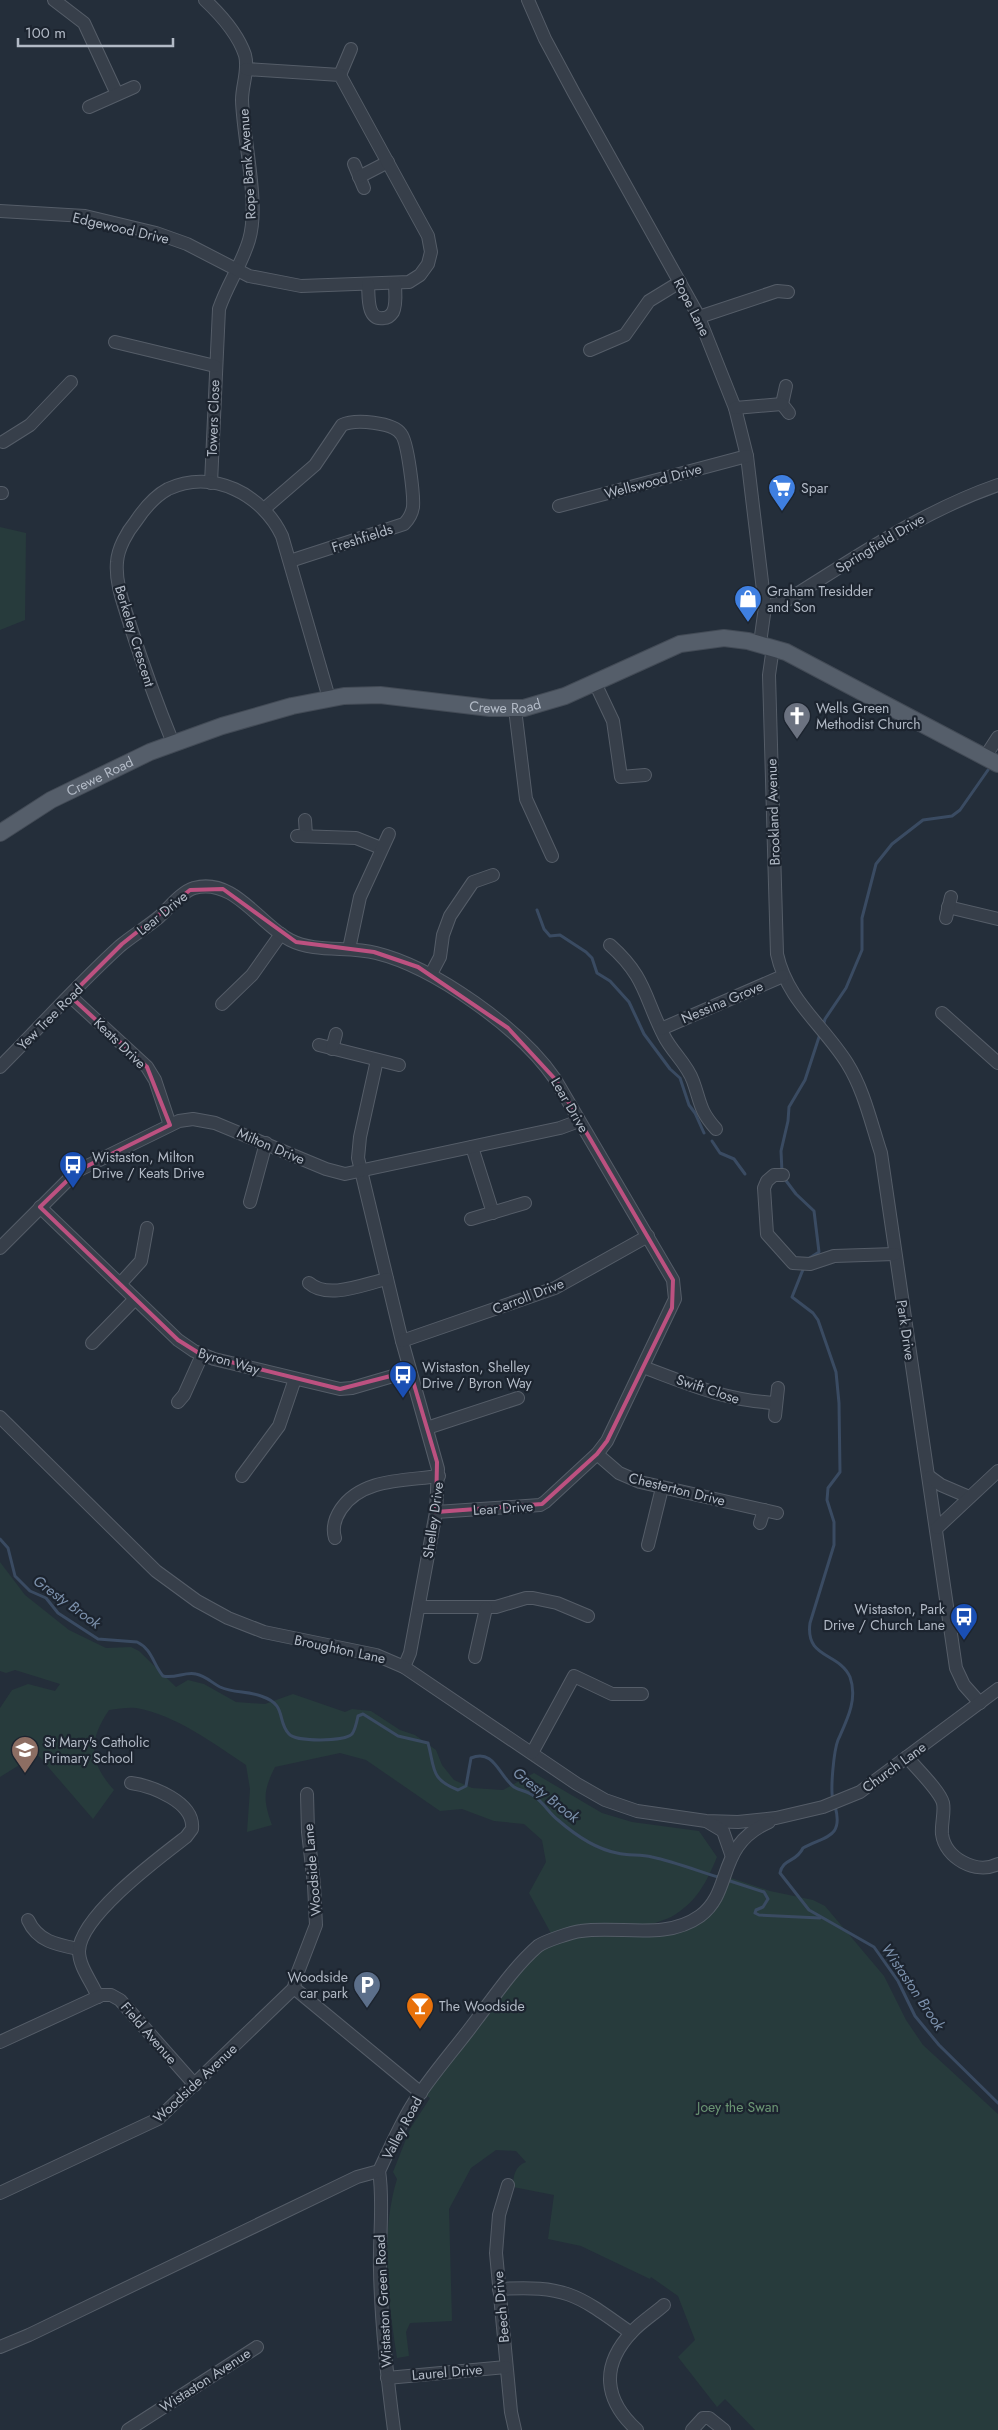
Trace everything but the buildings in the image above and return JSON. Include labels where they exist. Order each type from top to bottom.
[{"type":"main road","name":"Crewe Road","points":[[0,834],[51,800],[111,770],[173,743],[256,716],[329,698],[380,695],[514,709],[549,703],[680,644],[724,638],[766,645],[815,666],[991,760]]},
{"type":"street","points":[[54,0],[84,23],[117,94]]},
{"type":"street","name":"Rope Bank Avenue","points":[[205,0],[217,12],[240,43],[245,57],[246,69],[242,100],[253,214],[249,239],[219,309],[215,366]]},
{"type":"street","name":"Rope Lane","points":[[528,0],[545,40],[699,317],[735,408],[746,456],[765,607],[766,645]]},
{"type":"street","points":[[246,69],[340,75],[351,48]]},
{"type":"street","name":"Edgewood Drive","points":[[0,211],[85,216],[156,233],[187,244],[249,276],[301,286],[395,284],[408,282],[420,275],[428,264],[431,246],[428,236],[340,75]]},
{"type":"street","points":[[89,107],[134,87]]},
{"type":"street","points":[[354,164],[362,182],[388,162]]},
{"type":"street","points":[[590,350],[625,336],[649,301],[680,282]]},
{"type":"street","points":[[368,284],[370,309],[374,316],[381,318],[389,317],[394,310],[395,284]]},
{"type":"street","points":[[699,317],[777,291],[788,292]]},
{"type":"street","name":"Towers Close","points":[[116,342],[215,366],[211,483]]},
{"type":"street","points":[[1,444],[30,425],[71,382]]},
{"type":"street","points":[[735,408],[785,409],[786,386]]},
{"type":"street","name":"Freshfields","points":[[264,509],[315,465],[342,425],[361,421],[393,427],[404,438],[413,500],[412,511],[407,521],[404,524],[290,561]]},
{"type":"street","name":"Wellswood Drive","points":[[559,506],[746,456]]},
{"type":"street","name":"Berkeley Crescent","points":[[173,743],[142,665],[119,585],[117,560],[132,526],[161,494],[187,484],[211,483],[242,492],[264,509],[275,522],[282,536],[290,561],[329,698]]},
{"type":"street","name":"Springfield Drive","points":[[765,607],[784,602],[917,519],[962,497],[998,485]]},
{"type":"street","name":"Brookland Avenue","points":[[766,645],[769,675],[777,947],[783,976]]},
{"type":"street","points":[[595,682],[613,722],[621,777],[645,775]]},
{"type":"street","points":[[514,709],[526,799],[552,856]]},
{"type":"street","points":[[991,760],[998,736]]},
{"type":"street","points":[[305,820],[302,835],[356,838],[381,848]]},
{"type":"street","points":[[349,949],[360,897],[389,834]]},
{"type":"street","points":[[430,974],[440,957],[443,935],[450,916],[473,882],[487,873]]},
{"type":"street","name":"Lear Drive","points":[[100,966],[122,944],[144,929],[184,894],[195,888],[212,886],[223,889],[281,934],[303,944],[349,949],[396,959],[430,974],[508,1028],[534,1052],[555,1079],[673,1280],[675,1294],[672,1308],[607,1441],[597,1454],[542,1504],[436,1512]]},
{"type":"street","points":[[948,907],[998,919]]},
{"type":"street","points":[[222,1004],[240,979],[281,934]]},
{"type":"street","points":[[610,945],[622,956],[642,981],[660,1029],[688,1072],[700,1108],[716,1129]]},
{"type":"street","name":"Yew Tree Road","points":[[0,1068],[100,966]]},
{"type":"street","name":"Park Drive","points":[[783,976],[813,1022],[849,1065],[864,1098],[881,1153],[919,1419],[930,1477],[956,1668],[964,1685],[980,1703]]},
{"type":"street","name":"Nessina Grove","points":[[660,1029],[783,976]]},
{"type":"street","name":"Keats Drive","points":[[70,996],[147,1067],[155,1080],[170,1125]]},
{"type":"street","points":[[941,1011],[998,1063]]},
{"type":"street","points":[[332,1049],[336,1034]]},
{"type":"street","points":[[319,1046],[399,1065]]},
{"type":"street","name":"Shelley Drive","points":[[377,1060],[360,1137],[358,1158],[402,1341],[439,1476],[436,1512],[419,1607],[410,1653],[404,1667]]},
{"type":"street","name":"Milton Drive","points":[[0,1248],[77,1171],[170,1125],[194,1119],[210,1121],[334,1172],[345,1174],[560,1128],[579,1121]]},
{"type":"street","points":[[250,1202],[266,1143]]},
{"type":"street","points":[[472,1147],[493,1212]]},
{"type":"street","points":[[783,1175],[774,1175],[767,1181],[764,1188],[767,1234],[793,1263],[805,1265],[834,1256],[895,1254]]},
{"type":"street","points":[[471,1220],[525,1203]]},
{"type":"street","name":"Byron Way","points":[[40,1207],[178,1340],[202,1355],[347,1389],[410,1371]]},
{"type":"street","points":[[120,1284],[141,1261],[144,1234]]},
{"type":"street","name":"Carroll Drive","points":[[402,1341],[555,1288],[648,1236]]},
{"type":"street","points":[[308,1283],[318,1290],[334,1291],[387,1279]]},
{"type":"street","points":[[92,1343],[135,1299]]},
{"type":"street","points":[[178,1402],[184,1395],[202,1355]]},
{"type":"street","name":"Swift Close","points":[[643,1367],[723,1397],[775,1410],[778,1388]]},
{"type":"street","points":[[242,1476],[279,1426],[295,1378]]},
{"type":"street","points":[[427,1428],[518,1398]]},
{"type":"street","name":"Broughton Lane","points":[[0,1417],[156,1571],[196,1601],[228,1618],[264,1632],[376,1655],[404,1667],[577,1784],[617,1805],[637,1811],[706,1821],[738,1822],[776,1818]]},
{"type":"street","name":"Chesterton Drive","points":[[597,1454],[619,1473],[662,1488],[777,1513]]},
{"type":"street","points":[[937,1528],[998,1471]]},
{"type":"street","points":[[331,1534],[337,1515],[342,1507],[361,1490],[372,1485],[439,1476]]},
{"type":"street","points":[[930,1477],[942,1485],[969,1497]]},
{"type":"street","points":[[648,1545],[662,1488]]},
{"type":"street","points":[[760,1523],[764,1510]]},
{"type":"street","points":[[419,1607],[486,1608],[533,1598],[548,1600],[569,1613],[588,1616]]},
{"type":"street","points":[[475,1657],[474,1641],[486,1608]]},
{"type":"street","points":[[532,1754],[574,1676],[612,1694],[642,1694]]},
{"type":"street","name":"Church Lane","points":[[776,1818],[823,1807],[860,1792],[998,1689]]},
{"type":"street","points":[[907,1757],[943,1803],[942,1834],[951,1852],[960,1861],[970,1865],[980,1867],[998,1864]]},
{"type":"street","points":[[0,2042],[98,1997],[90,1977],[82,1965],[79,1949],[83,1938],[111,1901],[151,1863],[186,1837],[192,1828],[190,1816],[170,1796],[153,1787],[132,1783]]},
{"type":"street","name":"Woodside Lane","points":[[294,1988],[296,1977],[316,1925],[308,1832],[307,1794]]},
{"type":"street","name":"Valley Road","points":[[0,2347],[29,2336],[357,2177],[379,2171],[404,2119],[421,2093],[502,1986],[540,1945],[580,1931],[616,1928],[648,1931],[681,1926],[700,1916],[710,1906],[720,1886],[731,1854],[751,1831],[776,1818]]},
{"type":"street","points":[[706,1821],[723,1831],[731,1854]]},
{"type":"street","points":[[28,1920],[40,1937],[79,1949]]},
{"type":"street","points":[[294,1988],[421,2093]]},
{"type":"street","name":"Woodside Avenue","points":[[0,2193],[154,2123],[294,1988]]},
{"type":"street","name":"Field Avenue","points":[[98,1997],[111,1995],[120,2000],[194,2085]]},
{"type":"street","name":"Wistaston Green Road","points":[[379,2171],[382,2187],[379,2239],[381,2315],[394,2430]]},
{"type":"street","name":"Beech Drive","points":[[508,2184],[498,2215],[496,2231],[506,2367],[515,2430]]},
{"type":"street","points":[[500,2290],[538,2288],[570,2294],[592,2306],[631,2333]]},
{"type":"street","points":[[637,2430],[617,2409],[609,2381],[615,2358],[631,2333],[664,2305]]},
{"type":"street","name":"Wistaston Avenue","points":[[128,2430],[257,2347]]},
{"type":"street","name":"Laurel Drive","points":[[387,2378],[506,2367]]},
{"type":"street","points":[[692,2430],[703,2418],[709,2418],[724,2430]]},
{"type":"highlighted area","points":[[223,889],[296,942],[374,952],[418,967],[508,1028],[555,1079],[673,1280],[672,1308],[607,1441],[597,1454],[542,1504],[436,1512],[437,1462],[410,1371],[340,1389],[202,1355],[178,1340],[40,1207],[77,1171],[170,1125],[147,1067],[70,996],[122,944],[190,890]]},
{"type":"green space","points":[[0,527],[26,533],[25,620],[0,630]]},
{"type":"green space","name":"Joey the Swan","points":[[0,1562],[25,1595],[69,1630],[106,1648],[131,1647],[139,1651],[176,1687],[188,1680],[204,1684],[236,1702],[265,1704],[293,1694],[345,1712],[352,1709],[371,1711],[400,1730],[415,1735],[436,1750],[442,1765],[454,1780],[472,1788],[503,1790],[534,1773],[602,1813],[632,1822],[699,1831],[717,1857],[700,1891],[688,1905],[671,1917],[638,1930],[700,1916],[728,1877],[770,1891],[813,1900],[825,1906],[884,1976],[906,2020],[923,2045],[998,2114],[998,2430],[755,2430],[725,2399],[717,2407],[678,2357],[695,2340],[678,2296],[651,2277],[650,2279],[581,2246],[548,2239],[554,2195],[513,2187],[515,2172],[519,2166],[526,2162],[516,2151],[496,2150],[471,2168],[449,2209],[452,2321],[410,2323],[406,2332],[409,2356],[397,2358],[387,2268],[389,2222],[397,2179],[393,2172],[410,2129],[430,2098],[421,2093],[502,1986],[553,1937],[529,1893],[546,1862],[542,1840],[524,1824],[494,1821],[462,1809],[440,1811],[366,1760],[340,1753],[275,1767],[266,1789],[267,1809],[272,1825],[247,1832],[250,1789],[246,1765],[180,1723],[136,1708],[109,1710],[97,1732],[94,1751],[96,1761],[106,1780],[114,1790],[93,1819],[37,1754],[0,1777],[0,1708],[12,1690],[28,1684],[55,1691],[60,1684],[15,1670],[6,1673],[0,1671]]},
{"type":"waterway","points":[[823,1026],[825,1019],[846,988],[862,950],[862,918],[876,864],[892,844],[923,820],[952,816],[960,810],[988,770]]},
{"type":"waterway","points":[[537,910],[544,929],[550,936],[560,935],[586,952],[592,958],[597,973],[610,981],[629,1002],[644,1034],[670,1069],[680,1078],[689,1105],[695,1113],[704,1133]]},
{"type":"waterway","points":[[782,1172],[781,1151],[788,1121],[789,1107],[805,1080],[820,1034]]},
{"type":"waterway","points":[[712,1141],[720,1153],[734,1159],[745,1174]]},
{"type":"waterway","points":[[784,1178],[796,1194],[814,1211],[819,1252],[808,1259]]},
{"type":"waterway","points":[[804,1267],[792,1297],[813,1313],[818,1320],[836,1372],[839,1403],[840,1472],[828,1488],[827,1500],[834,1522],[834,1545],[810,1623],[810,1635],[813,1643],[824,1654],[845,1669],[852,1685],[853,1693],[850,1709],[835,1752],[832,1779],[833,1800]]},
{"type":"waterway","name":"Gresty Brook","points":[[0,1539],[8,1548],[15,1576],[30,1591],[46,1598],[58,1613],[98,1639],[137,1642],[142,1645],[163,1676],[172,1677],[192,1673],[203,1676],[225,1689],[256,1694],[269,1700],[278,1708],[285,1729],[293,1737],[310,1740],[330,1740],[347,1737],[352,1734],[358,1716],[363,1714],[398,1736],[428,1743],[433,1766],[438,1777],[442,1782],[458,1790],[466,1786],[471,1758],[485,1757],[496,1765],[514,1787],[534,1796],[564,1825],[578,1836],[593,1844],[617,1853],[661,1859],[721,1878]]},
{"type":"waterway","name":"Wistaston Brook","points":[[835,1806],[837,1824],[831,1835],[803,1848],[797,1856],[784,1865],[780,1873],[809,1910],[874,1947],[898,1981],[915,2016],[939,2045],[998,2103]]},
{"type":"waterway","name":"Gresty Brook","points":[[727,1880],[764,1892],[768,1899],[763,1907],[756,1910],[755,1913],[759,1915],[820,1918]]},
{"type":"place","name":"Spar","points":[[782,512]]},
{"type":"place","name":"Graham Tresidder and Son","points":[[748,623]]},
{"type":"place","name":"Wells Green Methodist Church","points":[[797,740]]},
{"type":"place","name":"Wistaston, Milton Drive / Keats Drive","points":[[73,1189]]},
{"type":"place","name":"Wistaston, Shelley Drive / Byron Way","points":[[403,1399]]},
{"type":"place","name":"Wistaston, Park Drive / Church Lane","points":[[964,1641]]},
{"type":"place","name":"St Mary's Catholic Primary School","points":[[25,1774]]},
{"type":"place","name":"Woodside car park","points":[[367,2009]]},
{"type":"place","name":"The Woodside","points":[[420,2030]]}]
